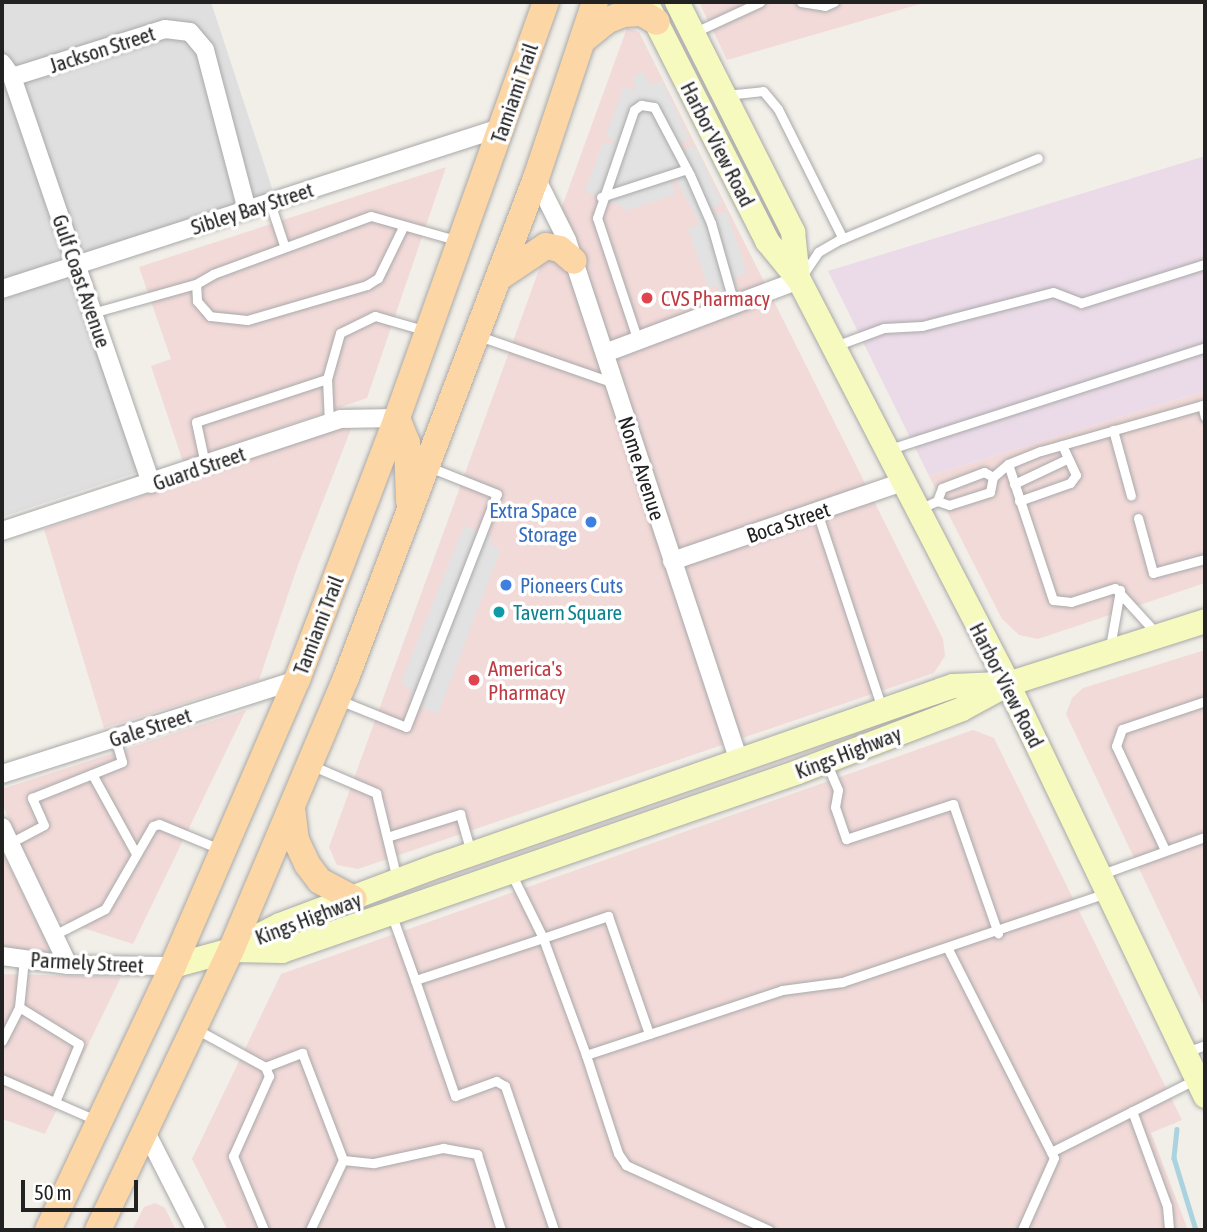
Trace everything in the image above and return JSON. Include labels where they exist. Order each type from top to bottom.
[{"type":"main road","name":"Tamiami Trail","points":[[48,1230],[173,966],[298,680],[429,331],[546,2]]},
{"type":"main road","points":[[103,1226],[231,950],[337,699],[499,278],[595,2]]},
{"type":"main road","name":"Harbor View Road","points":[[677,2],[793,232],[799,280]]},
{"type":"main road","points":[[580,42],[608,20],[624,14],[651,12]]},
{"type":"main road","name":"Harbor View Road","points":[[651,12],[767,242],[799,280],[904,482],[928,505],[1008,684],[1104,884],[1195,1049],[1201,1087]]},
{"type":"main road","points":[[499,278],[546,246],[560,249],[574,261]]},
{"type":"main road","points":[[397,418],[409,458],[409,517]]},
{"type":"main road","name":"Kings Highway","points":[[231,950],[282,951],[962,709],[1008,684],[1205,622]]},
{"type":"main road","name":"Kings Highway","points":[[231,950],[280,925],[398,884],[472,854],[953,686],[1008,684]]},
{"type":"main road","points":[[292,808],[296,840],[307,864],[320,881],[354,899]]},
{"type":"main road","points":[[501,844],[511,871]]},
{"type":"main road","points":[[173,966],[231,950]]},
{"type":"street","name":"Jackson Street","points":[[7,70],[165,29],[190,32],[205,50],[247,210]]},
{"type":"street","name":"Gulf Coast Avenue","points":[[7,70],[151,484]]},
{"type":"street","name":"Sibley Bay Street","points":[[2,289],[503,127]]},
{"type":"street","name":"Nome Avenue","points":[[536,178],[574,261],[739,761]]},
{"type":"street","points":[[605,353],[799,280]]},
{"type":"street","name":"Guard Street","points":[[2,531],[329,423],[363,416],[397,418]]},
{"type":"street","name":"Boca Street","points":[[672,561],[904,482]]},
{"type":"street","name":"Gale Street","points":[[2,774],[298,680]]},
{"type":"street","points":[[2,827],[68,965]]},
{"type":"street","name":"Parmely Street","points":[[2,956],[68,965],[173,966]]},
{"type":"street","points":[[146,1132],[196,1230]]},
{"type":"lane","points":[[693,33],[760,2]]},
{"type":"lane","points":[[801,2],[825,6],[834,2]]},
{"type":"lane","points":[[724,95],[763,91],[778,109],[843,239]]},
{"type":"lane","points":[[638,341],[597,218],[601,197],[634,110],[641,105],[654,107],[687,169],[712,223],[734,304]]},
{"type":"lane","points":[[799,280],[818,252],[843,239],[1038,158]]},
{"type":"lane","points":[[601,197],[687,169]]},
{"type":"lane","points":[[270,203],[284,245]]},
{"type":"lane","points":[[92,313],[197,284],[284,245],[371,216],[461,241]]},
{"type":"lane","points":[[197,284],[197,301],[210,316],[247,320],[378,278],[403,227]]},
{"type":"lane","points":[[833,346],[884,328],[922,326],[1053,292],[1081,303],[1205,264]]},
{"type":"lane","points":[[329,423],[327,379],[340,333],[357,322],[375,316],[429,331]]},
{"type":"lane","points":[[477,336],[614,383]]},
{"type":"lane","points":[[887,450],[1205,347]]},
{"type":"lane","points":[[205,466],[196,422],[327,379]]},
{"type":"lane","points":[[928,505],[949,505],[990,492],[993,477],[1008,464],[1062,444],[1203,404],[1205,416]]},
{"type":"lane","points":[[1113,430],[1131,496]]},
{"type":"lane","points":[[1019,501],[1070,483],[1076,475],[1062,444]]},
{"type":"lane","points":[[1014,484],[1067,459]]},
{"type":"lane","points":[[1008,464],[1053,600],[1071,602],[1120,590]]},
{"type":"lane","points":[[337,699],[406,727],[497,494],[428,467]]},
{"type":"lane","points":[[928,505],[942,488],[984,472],[993,477]]},
{"type":"lane","points":[[817,512],[883,711]]},
{"type":"lane","points":[[1138,518],[1153,573],[1205,559]]},
{"type":"lane","points":[[1120,590],[1159,636]]},
{"type":"lane","points":[[1109,652],[1120,590]]},
{"type":"lane","points":[[1165,850],[1116,746],[1122,729],[1205,701]]},
{"type":"lane","points":[[10,844],[44,825],[32,798],[122,762],[115,738]]},
{"type":"lane","points":[[825,759],[838,790],[835,807],[846,839],[953,804],[998,933]]},
{"type":"lane","points":[[310,765],[376,793],[398,884]]},
{"type":"lane","points":[[92,774],[135,852]]},
{"type":"lane","points":[[387,837],[460,814],[472,854]]},
{"type":"lane","points":[[54,935],[105,909],[145,833],[159,824],[225,851]]},
{"type":"lane","points":[[586,1055],[782,990],[842,982],[998,933],[1104,884],[1165,850],[1205,836]]},
{"type":"lane","points":[[511,871],[543,938],[618,1153],[626,1165],[769,1230]]},
{"type":"lane","points":[[391,913],[455,1096],[496,1081],[505,1086],[554,1230]]},
{"type":"lane","points":[[415,980],[608,916],[649,1034]]},
{"type":"lane","points":[[948,949],[1054,1158],[1023,1230]]},
{"type":"lane","points":[[2,1041],[19,1007],[24,959]]},
{"type":"lane","points":[[19,1007],[79,1044],[55,1102]]},
{"type":"lane","points":[[194,1028],[265,1068]]},
{"type":"lane","points":[[265,1068],[302,1053],[343,1160],[310,1230]]},
{"type":"lane","points":[[264,1230],[233,1156],[267,1084],[265,1068]]},
{"type":"lane","points":[[2,1079],[100,1122]]},
{"type":"lane","points":[[1051,1152],[1132,1111],[1201,1087]]},
{"type":"lane","points":[[1132,1111],[1167,1206],[1169,1230]]},
{"type":"lane","points":[[343,1160],[374,1163],[443,1148],[477,1154],[501,1230]]},
{"type":"shaded area","points":[[2,2],[211,2],[274,194],[66,262],[138,472],[2,517]]},
{"type":"shaded area","points":[[699,2],[927,2],[727,60]]},
{"type":"shaded area","points":[[627,28],[639,32],[943,639],[945,656],[934,673],[358,869],[337,865],[329,847]]},
{"type":"shaded area","points":[[643,71],[651,85],[662,81],[690,139],[681,143],[681,150],[695,146],[722,203],[712,209],[714,214],[727,212],[747,273],[735,278],[738,288],[720,294],[717,286],[708,287],[688,229],[697,225],[697,219],[677,182],[672,182],[676,194],[624,211],[619,203],[610,204],[585,191],[603,142],[616,144],[606,136],[623,87],[636,90],[632,77]]},
{"type":"shaded area","points":[[1205,156],[1205,391],[929,476],[828,271]]},
{"type":"shaded area","points":[[446,167],[367,398],[183,462],[151,366],[171,359],[139,267]]},
{"type":"shaded area","points":[[1205,391],[1205,583],[1038,639],[1019,635],[1002,619],[929,476]]},
{"type":"shaded area","points":[[353,424],[298,565],[259,680],[104,728],[44,529]]},
{"type":"shaded area","points":[[464,526],[493,538],[490,545],[501,549],[438,714],[408,702],[413,692],[401,682]]},
{"type":"shaded area","points":[[1205,650],[1205,1008],[1066,714],[1072,698],[1083,688]]},
{"type":"shaded area","points":[[246,710],[133,944],[55,919],[2,804],[2,789]]},
{"type":"shaded area","points":[[973,730],[994,738],[1182,1120],[1151,1133],[1188,1230],[228,1230],[192,1159],[281,974]]},
{"type":"shaded area","points":[[2,851],[52,953],[2,947]]},
{"type":"shaded area","points":[[2,974],[121,977],[45,1134],[2,1119]]},
{"type":"shaded area","points":[[155,1203],[165,1208],[176,1230],[132,1230],[144,1207]]},
{"type":"waterway","points":[[1177,1129],[1174,1158],[1196,1230]]},
{"type":"place","name":"CVS Pharmacy","points":[[647,298]]},
{"type":"place","name":"Extra Space Storage","points":[[591,522]]},
{"type":"place","name":"Pioneers Cuts","points":[[506,585]]},
{"type":"place","name":"Tavern Square","points":[[499,612]]},
{"type":"place","name":"America's Pharmacy","points":[[474,680]]}]
